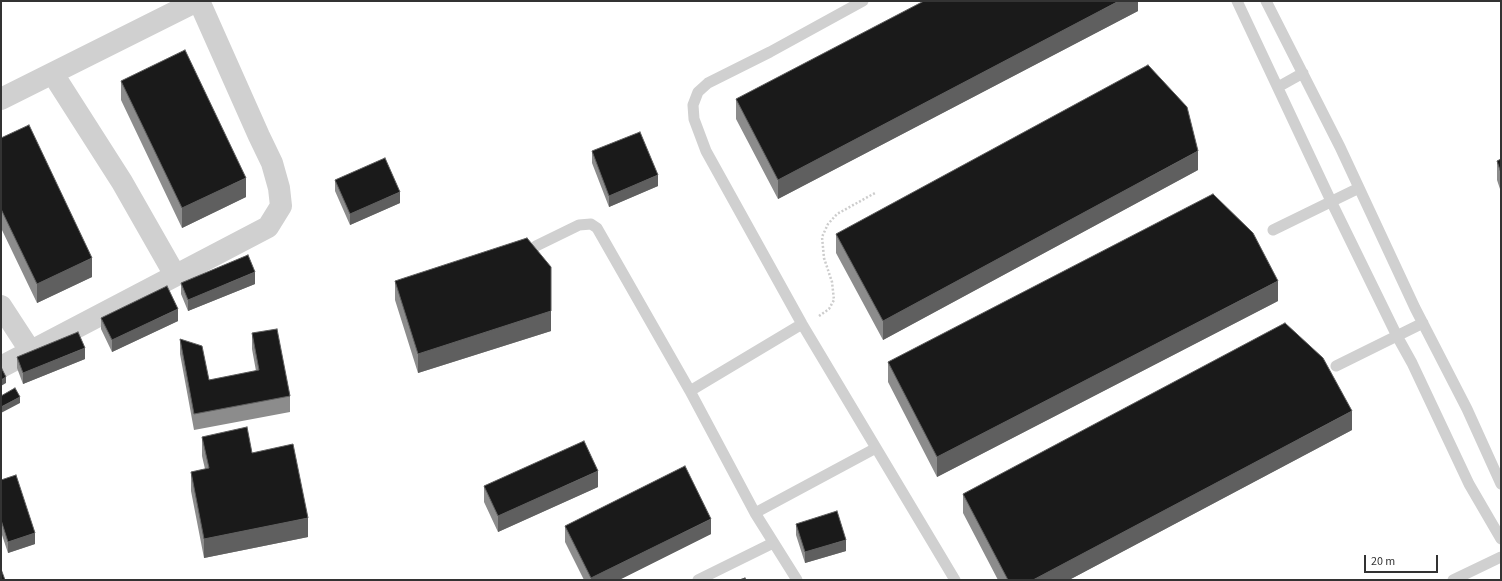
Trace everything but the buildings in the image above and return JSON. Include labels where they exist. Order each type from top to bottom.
[{"type":"street","points":[[1,99],[198,1],[272,163],[279,188],[281,206],[268,227],[31,352],[1,366]]},
{"type":"street","points":[[53,74],[122,182],[175,275]]},
{"type":"street","points":[[1,306],[31,352]]},
{"type":"lane","points":[[863,1],[770,52],[708,83],[698,92],[693,104],[694,119],[706,151],[802,324],[955,580]]},
{"type":"lane","points":[[1237,1],[1469,484],[1501,539]]},
{"type":"lane","points":[[1266,1],[1303,73],[1423,323],[1467,409],[1501,484]]},
{"type":"lane","points":[[1278,87],[1303,73]]},
{"type":"lane","points":[[1273,230],[1359,188]]},
{"type":"lane","points":[[536,246],[580,225],[591,224],[597,228],[690,390],[755,513],[797,580]]},
{"type":"lane","points":[[1336,366],[1423,323]]},
{"type":"lane","points":[[690,390],[802,324]]},
{"type":"lane","points":[[755,513],[876,448]]},
{"type":"lane","points":[[698,580],[773,543]]},
{"type":"lane","points":[[1453,580],[1501,557]]},
{"type":"path","points":[[802,324],[819,317],[829,309],[834,300],[832,282],[824,258],[822,238],[828,224],[837,214],[875,193]]}]
